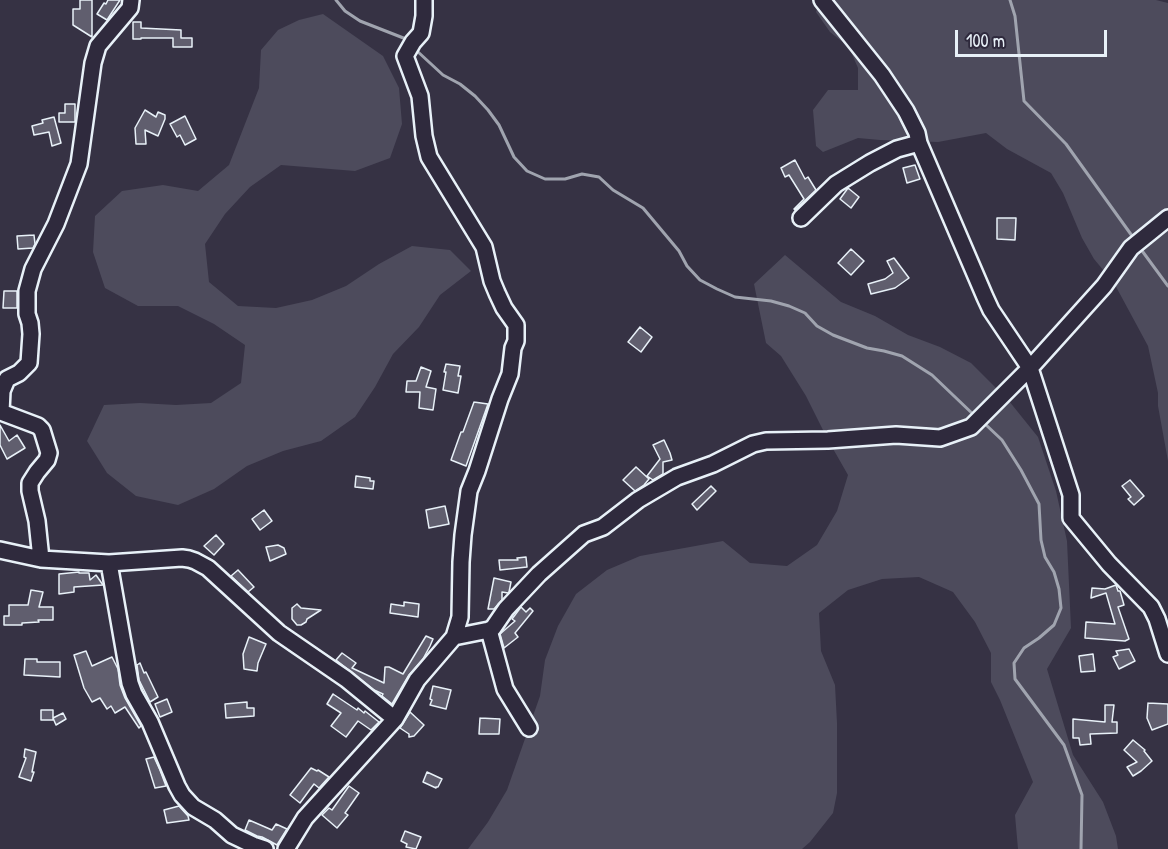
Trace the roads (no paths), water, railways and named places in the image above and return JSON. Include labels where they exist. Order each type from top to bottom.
[{"type":"street","points":[[41,559],[30,483],[47,460],[49,453],[47,443],[38,426],[2,413],[0,409],[2,391],[7,379],[19,373],[30,361],[31,334],[27,314],[27,291],[33,269],[56,224],[79,164],[93,63],[98,46],[130,8],[131,0]]},
{"type":"street","points":[[286,849],[305,818],[395,719],[417,680],[454,638],[460,617],[463,536],[469,491],[510,374],[516,341],[516,325],[497,293],[484,247],[429,157],[424,136],[420,96],[405,56],[421,33],[424,0]]},
{"type":"street","points":[[822,0],[882,75],[906,111],[985,297],[1030,368],[1071,495],[1071,518],[1109,564],[1151,607],[1168,654]]},
{"type":"street","points":[[801,218],[836,184],[897,149],[919,143]]},
{"type":"street","points":[[454,638],[489,630],[539,574],[584,534],[603,527],[638,500],[677,477],[713,464],[753,444],[766,441],[828,440],[896,435],[940,438],[971,428],[1030,368],[1104,286],[1131,249],[1168,218]]},
{"type":"street","points":[[0,550],[41,559],[109,563],[182,558],[195,561],[207,568],[279,633],[346,679],[395,719]]},
{"type":"street","points":[[109,563],[130,683],[150,722],[177,786],[193,807],[215,820],[232,835],[265,849]]},
{"type":"street","points":[[489,630],[505,689],[529,728]]},
{"type":"waterway","points":[[336,0],[345,11],[360,21],[406,39]]},
{"type":"waterway","points":[[1010,0],[1015,16],[1024,101],[1066,144],[1135,240]]},
{"type":"waterway","points":[[417,51],[443,75],[460,84],[475,96],[488,110],[499,125],[514,157],[527,171],[545,179],[565,179],[582,174],[599,177],[613,190],[643,208],[700,280],[735,297],[771,301],[789,306],[805,313],[817,326],[833,335],[867,348],[902,356],[932,375],[976,417]]},
{"type":"waterway","points":[[1140,248],[1168,286]]},
{"type":"waterway","points":[[984,423],[1002,440],[1039,504],[1041,540],[1045,557],[1054,572],[1059,589],[1061,608],[1054,625],[1024,648],[1014,663],[1015,679],[1064,745],[1082,795],[1081,849]]}]
